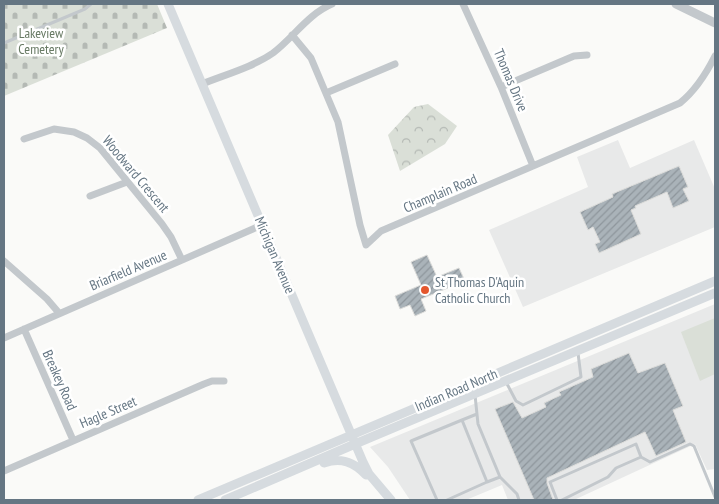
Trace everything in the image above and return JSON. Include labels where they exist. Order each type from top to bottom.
[{"type":"main road","name":"Michigan Avenue","points":[[168,4],[350,434],[367,470],[391,500]]},
{"type":"main road","name":"Indian Road North","points":[[198,500],[715,281]]},
{"type":"main road","name":"Indian Road North","points":[[226,500],[715,293]]},
{"type":"main road","points":[[298,469],[336,460],[346,460],[359,468],[378,491],[391,500]]},
{"type":"street","points":[[202,84],[263,59],[274,52],[318,12],[332,4]]},
{"type":"street","name":"Thomas Drive","points":[[463,4],[501,87],[533,166]]},
{"type":"street","points":[[676,4],[715,23]]},
{"type":"street","name":"Champlain Road","points":[[292,35],[311,58],[340,128],[360,225],[366,245],[381,232],[680,103],[689,96],[703,79],[715,56]]},
{"type":"street","points":[[501,87],[574,56],[587,56]]},
{"type":"street","points":[[326,94],[395,64]]},
{"type":"street","name":"Woodward Crescent","points":[[24,139],[54,129],[68,130],[80,134],[93,142],[100,148],[167,231],[182,260]]},
{"type":"street","points":[[90,196],[127,182]]},
{"type":"street","name":"Briarfield Avenue","points":[[4,338],[262,226]]},
{"type":"street","points":[[4,261],[47,299],[59,313]]},
{"type":"street","name":"Breakey Road","points":[[24,329],[73,440]]},
{"type":"street","name":"Hagle Street","points":[[4,470],[204,384],[212,381],[224,381]]},
{"type":"lane","points":[[4,43],[92,4]]},
{"type":"lane","points":[[506,382],[516,401],[523,405],[581,377],[578,350]]},
{"type":"lane","points":[[475,394],[478,424],[500,476],[517,494],[519,500]]},
{"type":"lane","points":[[437,500],[411,441],[477,414]]},
{"type":"lane","points":[[462,420],[487,482]]},
{"type":"lane","points":[[557,500],[550,482],[636,444],[641,458]]},
{"type":"lane","points":[[562,500],[608,477],[616,468],[641,458],[650,462],[690,444],[694,446],[715,497]]},
{"type":"lane","points":[[447,500],[500,476]]},
{"type":"shaded area","points":[[618,140],[630,168],[694,140],[715,189],[715,227],[523,307],[489,230],[588,187],[577,157]]},
{"type":"shaded area","points":[[715,304],[715,469],[707,470],[695,444],[574,500],[508,500],[502,485],[466,500],[410,500],[388,467],[370,447]]},
{"type":"green space","name":"Lakeview Cemetery","points":[[4,4],[157,4],[167,28],[4,96]]},
{"type":"green space","points":[[428,104],[457,126],[445,144],[400,171],[388,135],[414,107]]},
{"type":"green space","points":[[715,318],[715,374],[700,381],[681,332]]},
{"type":"building","points":[[679,166],[688,187],[683,189],[689,201],[673,208],[667,192],[635,206],[636,208],[631,210],[641,234],[599,253],[595,244],[600,242],[593,227],[588,230],[580,212],[613,197],[612,194]]},
{"type":"building","name":"St Thomas D'Aquin Catholic Church","points":[[427,255],[437,277],[459,268],[465,281],[421,299],[426,311],[415,316],[410,305],[400,309],[395,296],[421,285],[411,262]]},
{"type":"building","points":[[629,353],[638,373],[665,363],[683,406],[673,410],[686,442],[656,456],[645,432],[547,478],[553,500],[534,500],[495,409],[513,402],[522,418],[546,407],[544,403],[561,395],[559,392],[593,377],[591,369]]},
{"type":"place","name":"St Thomas D'Aquin Catholic Church","points":[[425,290]]}]
